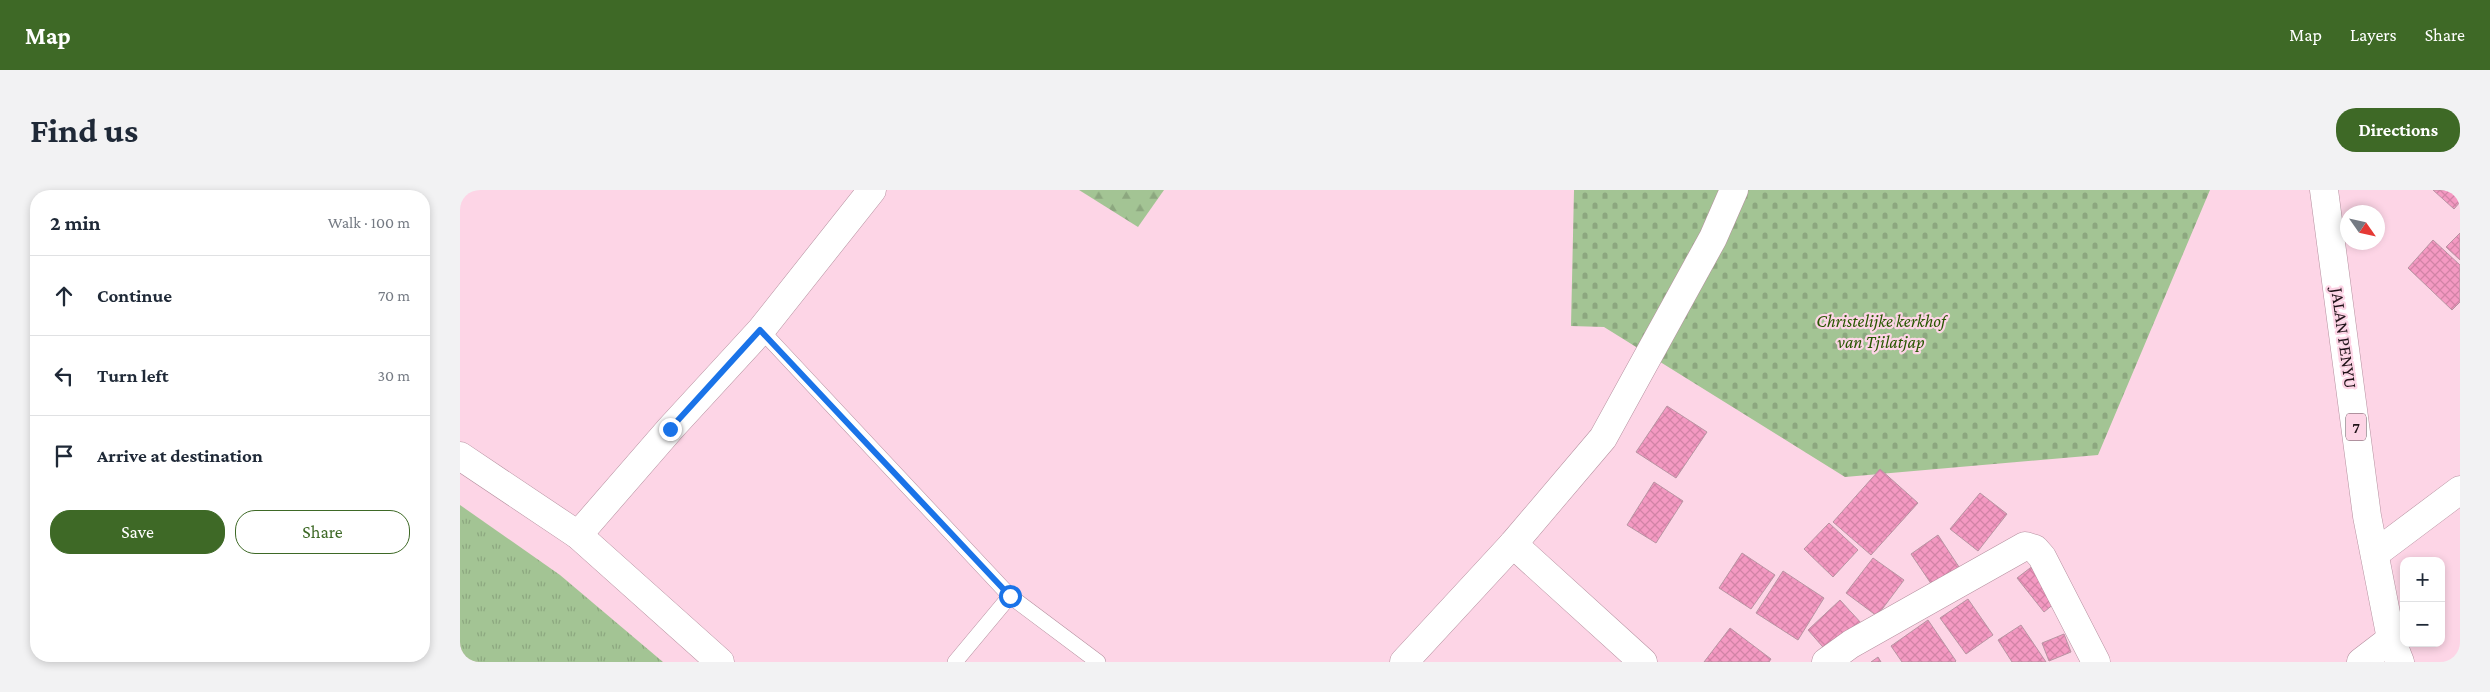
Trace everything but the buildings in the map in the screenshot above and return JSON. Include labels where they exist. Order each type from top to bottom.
[{"type":"main road","points":[[578,535],[670,429],[760,330],[872,190]]},
{"type":"main road","points":[[1404,662],[1513,544],[1603,438],[1713,238],[1734,190]]},
{"type":"main road","name":"JALAN PENYU","points":[[2324,190],[2367,516],[2395,651]]},
{"type":"main road","points":[[460,456],[578,535],[720,662]]},
{"type":"main road","points":[[2376,553],[2460,490]]},
{"type":"main road","points":[[1513,544],[1643,662]]},
{"type":"main road","points":[[1826,662],[1868,634],[2025,546],[2035,548],[2042,557],[2096,662]]},
{"type":"main road","points":[[2361,662],[2395,651]]},
{"type":"lane","points":[[760,330],[1010,596],[1098,662]]},
{"type":"lane","points":[[956,662],[1010,596]]},
{"type":"green space","points":[[1079,190],[1164,190],[1138,227]]},
{"type":"green space","name":"Christelijke kerkhof van Tjilatjap","points":[[1574,190],[2210,190],[2098,455],[1845,477],[1604,327],[1571,326]]},
{"type":"green space","points":[[460,505],[560,575],[663,662],[460,662]]},
{"type":"route","points":[[670,429],[760,330],[1010,596]]}]
